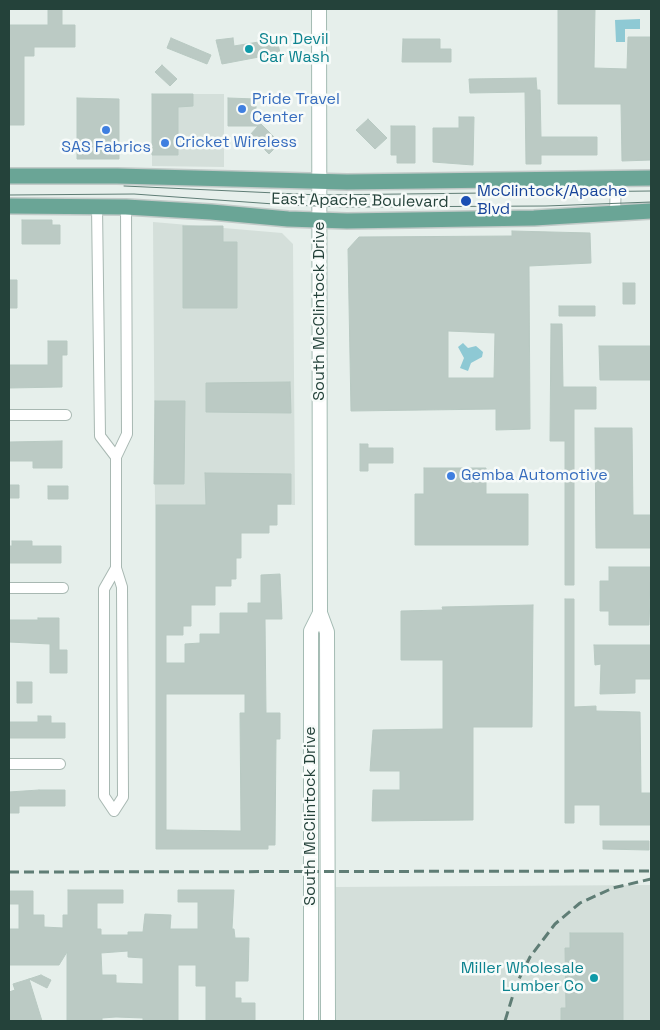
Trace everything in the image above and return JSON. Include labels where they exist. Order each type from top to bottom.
[{"type":"main road","name":"South McClintock Drive","points":[[319,9],[320,612],[327,632],[328,1021]]},
{"type":"main road","name":"East Apache Boulevard","points":[[9,176],[117,176],[319,182],[651,178]]},
{"type":"main road","name":"East Apache Boulevard","points":[[9,206],[126,207],[319,220],[534,218],[651,211]]},
{"type":"main road","name":"South McClintock Drive","points":[[312,1021],[311,631],[320,612]]},
{"type":"street","points":[[615,213],[616,179]]},
{"type":"street","points":[[97,206],[100,436],[116,457]]},
{"type":"street","points":[[116,568],[104,589],[104,796],[114,811],[123,797],[122,587],[116,568],[116,457],[127,434],[126,207]]},
{"type":"street","points":[[9,415],[66,415]]},
{"type":"street","points":[[9,588],[63,588]]},
{"type":"street","points":[[9,764],[60,764]]},
{"type":"shaded area","points":[[152,94],[224,94],[224,167],[152,166]]},
{"type":"shaded area","points":[[153,222],[282,233],[293,244],[295,505],[155,505]]},
{"type":"shaded area","points":[[651,885],[651,1021],[336,1021],[336,887]]},
{"type":"water","points":[[640,19],[640,29],[625,29],[625,42],[616,42],[615,20]]},
{"type":"water","points":[[463,343],[468,348],[476,346],[483,352],[482,357],[471,363],[468,371],[460,368],[464,358],[458,347]]},
{"type":"building","points":[[48,9],[62,9],[62,25],[75,25],[75,47],[34,47],[34,56],[24,56],[24,125],[9,125],[9,25],[48,25]]},
{"type":"building","points":[[558,9],[595,9],[594,68],[627,69],[628,37],[651,37],[651,160],[622,161],[621,104],[558,104]]},
{"type":"building","points":[[171,38],[211,55],[207,64],[167,48]]},
{"type":"building","name":"Sun Devil Car Wash","points":[[233,38],[234,46],[277,39],[280,53],[222,64],[216,40]]},
{"type":"building","points":[[403,39],[440,39],[440,49],[451,49],[451,62],[402,62]]},
{"type":"building","points":[[162,65],[177,79],[170,86],[155,72]]},
{"type":"building","points":[[536,78],[537,90],[540,90],[541,137],[597,137],[597,155],[541,155],[541,164],[526,164],[525,92],[470,93],[469,79]]},
{"type":"building","points":[[152,94],[193,94],[193,106],[178,107],[178,155],[152,155]]},
{"type":"building","points":[[77,98],[119,99],[119,159],[77,159]]},
{"type":"building","name":"Pride Travel Center","points":[[228,98],[256,99],[256,119],[280,143],[269,154],[250,135],[258,126],[228,126]]},
{"type":"building","points":[[459,117],[474,117],[473,165],[433,162],[433,128],[459,128]]},
{"type":"building","points":[[368,119],[387,138],[375,149],[356,130]]},
{"type":"building","points":[[391,126],[415,126],[415,163],[397,163],[397,155],[391,155]]},
{"type":"building","points":[[22,220],[52,220],[52,225],[60,225],[60,244],[22,244]]},
{"type":"building","points":[[183,226],[223,226],[223,242],[237,242],[237,308],[183,308]]},
{"type":"building","points":[[512,231],[590,233],[591,263],[529,266],[530,429],[496,430],[496,409],[351,411],[348,249],[359,237],[512,236]],"holes":[[[448,331],[495,333],[494,378],[448,378]]]},
{"type":"building","points":[[9,280],[17,280],[17,308],[9,308]]},
{"type":"building","points":[[623,283],[635,283],[635,304],[623,304]]},
{"type":"building","points":[[559,306],[595,306],[595,316],[559,316]]},
{"type":"building","points":[[551,324],[562,324],[563,387],[596,387],[596,409],[574,409],[574,585],[565,585],[565,441],[550,441]]},
{"type":"building","points":[[48,341],[67,341],[67,355],[62,355],[62,387],[9,388],[9,365],[48,365]]},
{"type":"building","points":[[599,346],[651,346],[651,380],[600,380]]},
{"type":"building","points":[[290,382],[291,413],[206,412],[206,383]]},
{"type":"building","points":[[155,401],[185,401],[184,484],[154,484]]},
{"type":"building","points":[[595,428],[632,428],[633,515],[651,515],[651,548],[596,548]]},
{"type":"building","points":[[62,441],[62,468],[33,468],[33,461],[9,461],[9,442]]},
{"type":"building","points":[[360,444],[368,444],[368,448],[393,448],[393,463],[368,463],[368,471],[360,471]]},
{"type":"building","points":[[424,468],[486,468],[486,494],[528,494],[528,545],[415,545],[415,494],[424,494]]},
{"type":"building","points":[[205,473],[291,474],[291,504],[277,504],[277,525],[269,525],[269,533],[241,533],[241,558],[236,558],[236,579],[231,579],[231,586],[215,586],[215,605],[191,605],[191,626],[183,626],[183,635],[166,635],[166,663],[185,663],[185,644],[200,643],[200,634],[220,634],[220,613],[248,613],[248,603],[261,603],[261,575],[280,574],[282,619],[265,619],[266,713],[280,713],[280,739],[276,739],[275,845],[268,845],[268,849],[156,849],[156,505],[206,505]],"holes":[[[166,694],[245,694],[245,713],[240,713],[241,831],[166,830]]]},
{"type":"building","points":[[9,485],[19,485],[19,498],[9,498]]},
{"type":"building","points":[[48,486],[68,486],[68,499],[48,499]]},
{"type":"building","points":[[12,541],[32,541],[32,546],[61,546],[61,563],[9,563],[9,546],[12,546]]},
{"type":"building","points":[[609,567],[651,567],[649,625],[609,625],[609,611],[600,611],[600,581],[609,581]]},
{"type":"building","points":[[565,599],[574,599],[574,707],[596,706],[596,711],[640,712],[641,793],[651,793],[651,825],[600,825],[600,805],[574,805],[574,823],[565,823]]},
{"type":"building","points":[[533,605],[532,727],[473,727],[473,820],[372,821],[373,790],[400,790],[400,771],[370,771],[373,730],[443,729],[443,660],[401,660],[401,611],[443,610],[442,607]]},
{"type":"building","points":[[38,618],[59,618],[59,650],[67,650],[67,673],[50,673],[50,644],[9,642],[9,620],[38,620]]},
{"type":"building","points":[[594,645],[651,645],[651,679],[635,679],[635,693],[600,694],[601,664],[595,665]]},
{"type":"building","points":[[17,682],[32,682],[32,703],[17,703]]},
{"type":"building","points":[[38,716],[51,716],[51,723],[65,723],[65,738],[9,738],[9,722],[38,722]]},
{"type":"building","points":[[65,790],[65,806],[19,806],[19,813],[9,813],[9,792]]},
{"type":"building","points":[[603,841],[649,841],[649,850],[603,849]]},
{"type":"building","points":[[68,890],[123,890],[123,903],[97,903],[97,929],[101,929],[101,935],[128,935],[128,932],[143,932],[145,914],[171,915],[170,929],[198,929],[198,902],[178,902],[178,890],[234,890],[232,929],[234,929],[235,938],[249,938],[248,981],[235,981],[235,998],[241,998],[241,1003],[255,1003],[255,1021],[206,1021],[206,986],[196,986],[196,965],[178,965],[178,1021],[143,1021],[143,1018],[116,1017],[102,1018],[102,1021],[67,1021],[67,952],[59,965],[9,965],[9,929],[19,929],[19,904],[9,904],[9,891],[33,891],[33,915],[44,915],[44,927],[63,928],[63,915],[68,915]],"holes":[[[128,951],[128,957],[143,958],[143,984],[116,983],[116,975],[102,975],[101,953]]]},
{"type":"building","name":"Miller Wholesale Lumber Co","points":[[570,933],[623,933],[623,1021],[561,1021],[561,1008],[566,1008],[565,948],[570,948]]},
{"type":"building","points":[[41,975],[51,980],[47,988],[29,979]]},
{"type":"building","points":[[29,979],[42,1021],[9,1021],[9,992],[15,990],[13,984]]},
{"type":"tram line","points":[[124,186],[319,195],[651,191]]},
{"type":"tram line","points":[[9,195],[134,194],[288,205],[347,207],[546,206],[651,202]]},
{"type":"railway","points":[[9,872],[651,871]]},
{"type":"railway","points":[[505,1021],[516,985],[530,957],[555,924],[580,903],[613,888],[651,879]]},
{"type":"place","name":"Sun Devil Car Wash","points":[[249,49]]},
{"type":"place","name":"Pride Travel Center","points":[[242,109]]},
{"type":"place","name":"SAS Fabrics","points":[[106,130]]},
{"type":"place","name":"Cricket Wireless","points":[[165,143]]},
{"type":"place","name":"McClintock/Apache Blvd","points":[[466,201]]},
{"type":"place","name":"Gemba Automotive","points":[[451,476]]},
{"type":"place","name":"Miller Wholesale Lumber Co","points":[[594,978]]}]
